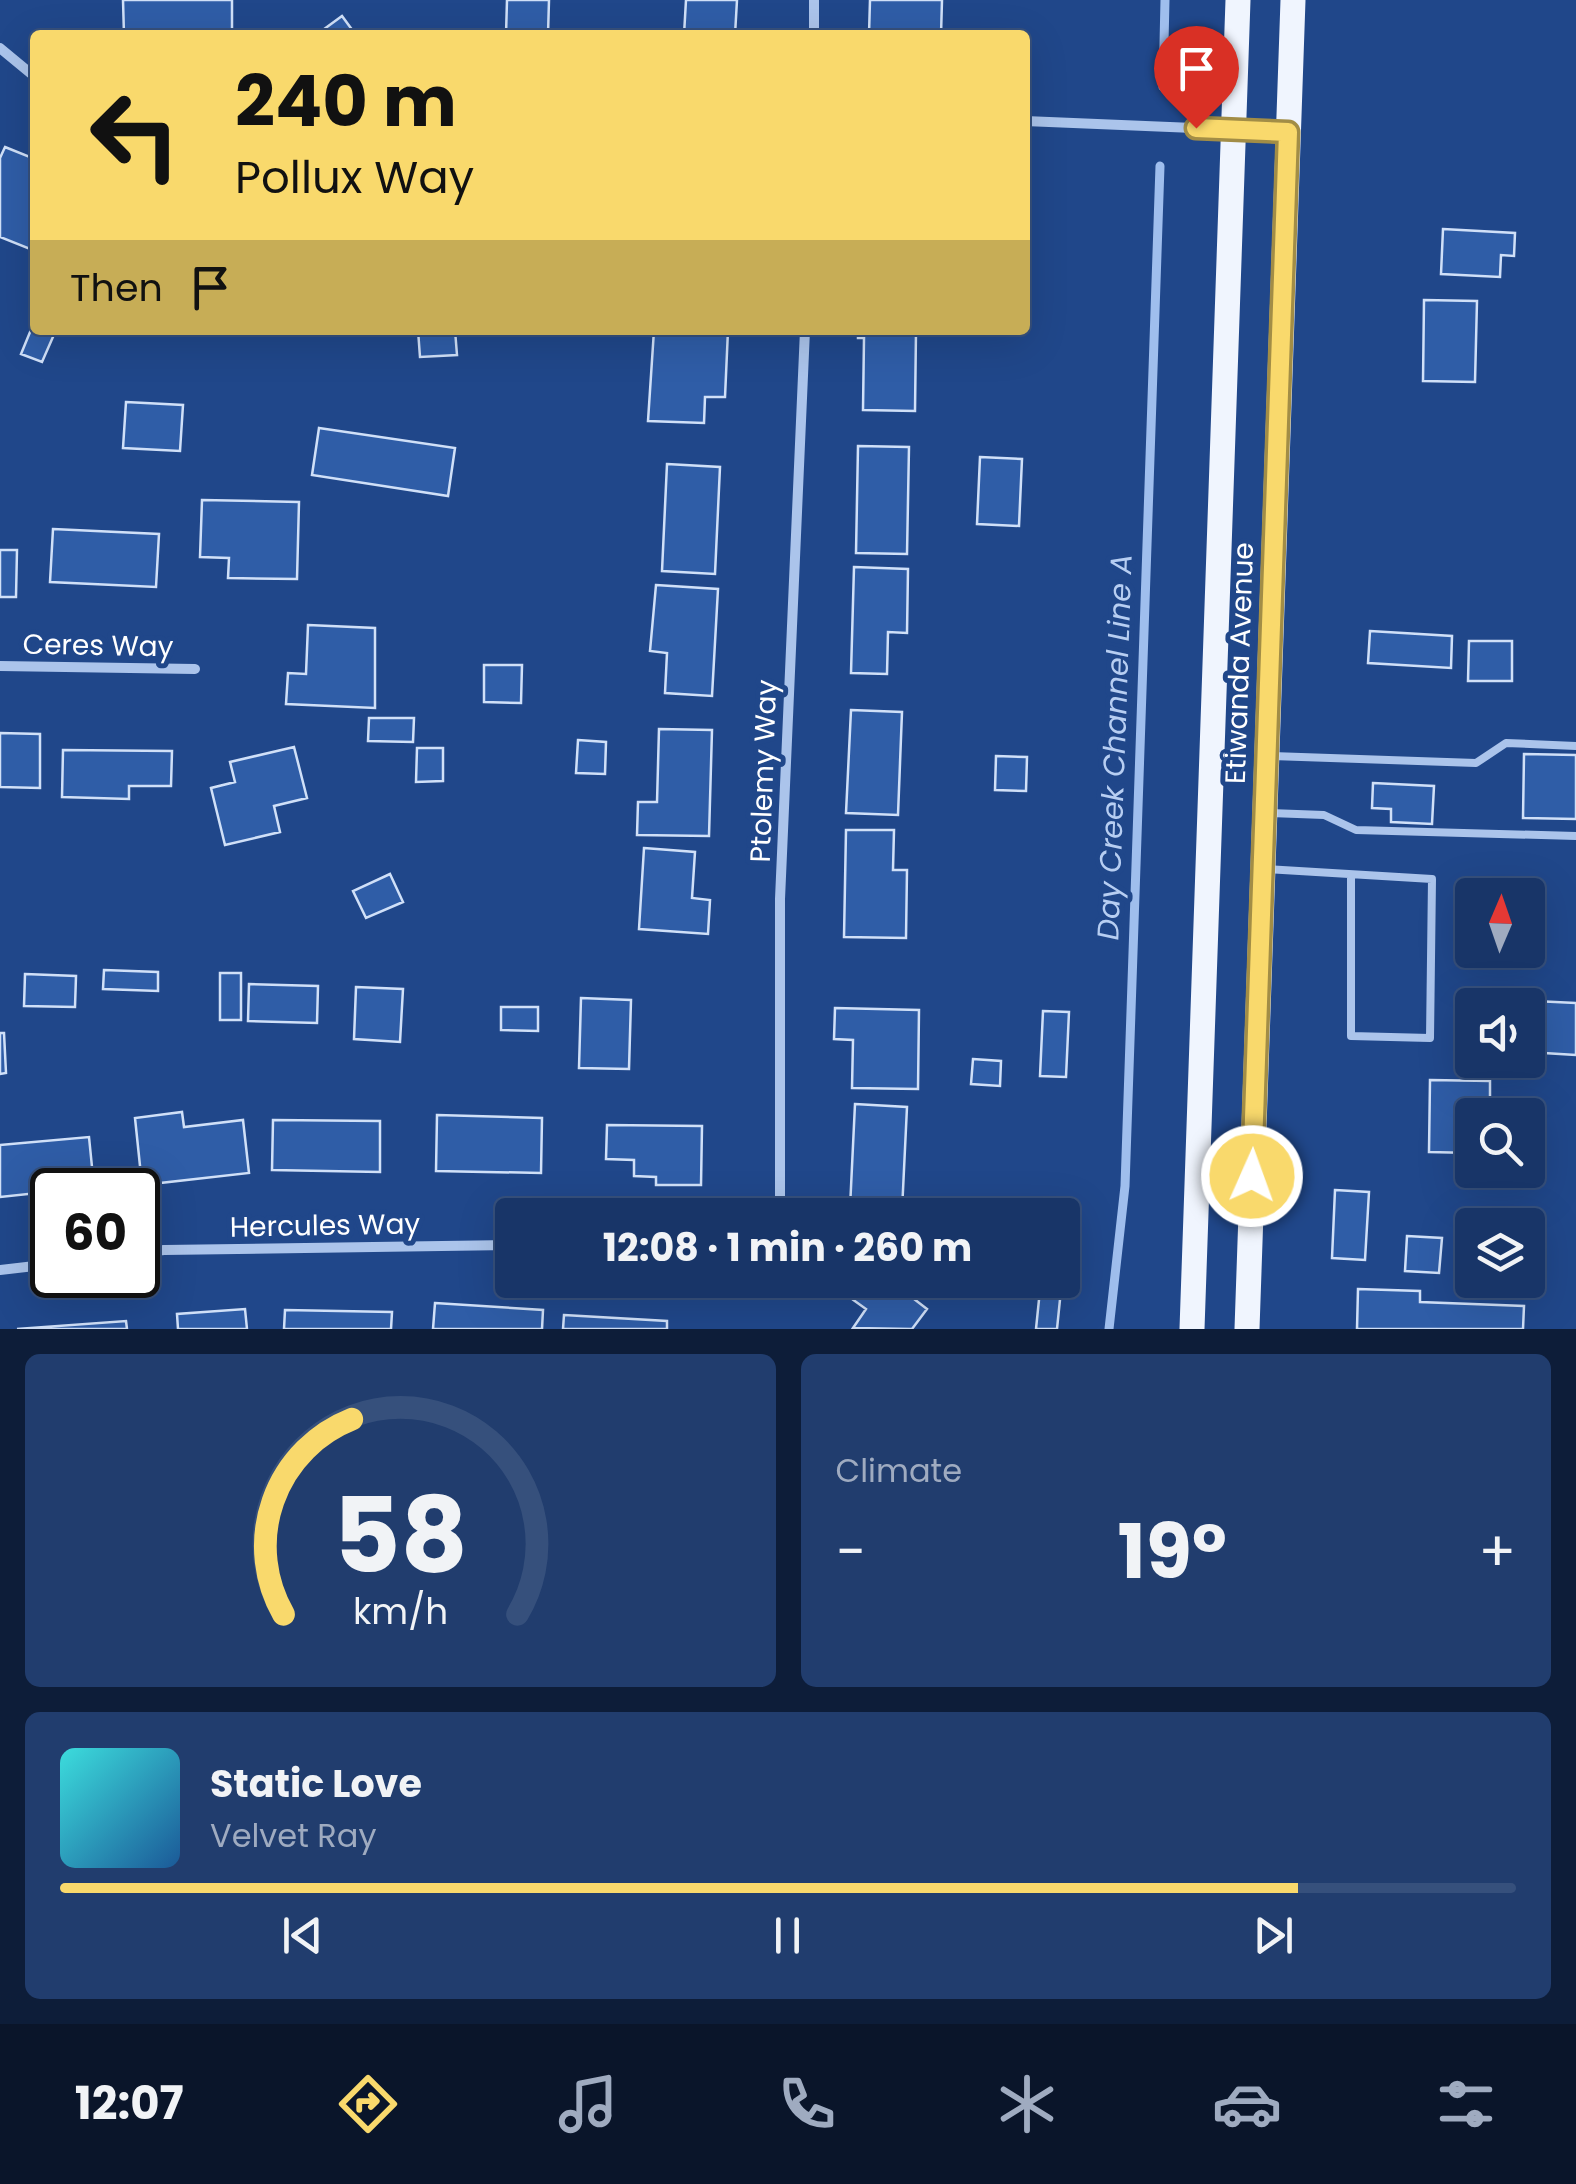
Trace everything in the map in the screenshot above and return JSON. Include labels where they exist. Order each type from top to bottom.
[{"type":"main road","name":"Etiwanda Avenue","points":[[1192,1329],[1238,0]]},
{"type":"main road","name":"Etiwanda Avenue","points":[[1247,1329],[1293,0]]},
{"type":"street","points":[[814,0],[814,30]]},
{"type":"street","points":[[0,48],[30,73]]},
{"type":"street","points":[[1030,121],[1288,132]]},
{"type":"street","name":"Ptolemy Way","points":[[780,1198],[780,899],[804,335]]},
{"type":"street","name":"Ceres Way","points":[[0,666],[195,669]]},
{"type":"street","name":"Hercules Way","points":[[160,1251],[495,1245]]},
{"type":"street","points":[[0,1270],[30,1267]]},
{"type":"lane","points":[[1266,756],[1476,763],[1506,743],[1576,746]]},
{"type":"lane","points":[[1264,812],[1324,815],[1356,830],[1576,836]]},
{"type":"lane","points":[[1262,869],[1432,879],[1430,1038],[1351,1036],[1351,875]]},
{"type":"building","points":[[123,0],[232,0],[232,30],[124,30]]},
{"type":"building","points":[[507,0],[549,0],[548,30],[506,30]]},
{"type":"building","points":[[686,0],[737,0],[735,30],[684,30]]},
{"type":"building","points":[[870,0],[942,0],[941,30],[869,30]]},
{"type":"building","points":[[342,16],[352,30],[323,30]]},
{"type":"building","points":[[5,147],[30,157],[30,249],[0,237],[0,158]]},
{"type":"building","points":[[1443,229],[1515,233],[1514,256],[1501,255],[1500,277],[1441,274]]},
{"type":"building","points":[[1424,300],[1477,301],[1475,382],[1423,381]]},
{"type":"building","points":[[30,332],[54,335],[42,362],[21,354]]},
{"type":"building","points":[[418,335],[455,335],[457,355],[420,357]]},
{"type":"building","points":[[654,335],[728,335],[725,397],[705,397],[704,423],[648,421]]},
{"type":"building","points":[[916,335],[915,411],[863,410],[864,338],[858,338]]},
{"type":"building","points":[[126,402],[183,405],[180,451],[123,448]]},
{"type":"building","points":[[319,428],[455,448],[448,496],[312,475]]},
{"type":"building","points":[[858,446],[909,447],[907,554],[856,553]]},
{"type":"building","points":[[980,457],[1022,459],[1019,526],[977,524]]},
{"type":"building","points":[[667,464],[720,467],[715,574],[662,571]]},
{"type":"building","points":[[202,500],[299,502],[297,579],[228,578],[229,558],[200,557]]},
{"type":"building","points":[[53,529],[159,534],[156,587],[50,582]]},
{"type":"building","points":[[0,550],[17,550],[16,597],[0,597]]},
{"type":"building","points":[[854,567],[908,569],[907,633],[888,632],[887,674],[851,673]]},
{"type":"building","points":[[656,585],[718,589],[712,696],[665,693],[667,653],[650,651]]},
{"type":"building","points":[[308,625],[375,628],[375,708],[286,704],[288,673],[306,674]]},
{"type":"building","points":[[1370,631],[1452,636],[1451,668],[1368,663]]},
{"type":"building","points":[[1469,641],[1512,641],[1512,681],[1468,681]]},
{"type":"building","points":[[484,665],[522,665],[521,703],[484,702]]},
{"type":"building","points":[[851,710],[902,712],[898,815],[846,813]]},
{"type":"building","points":[[369,718],[414,718],[413,742],[368,741]]},
{"type":"building","points":[[659,729],[712,730],[709,836],[637,835],[638,802],[657,802]]},
{"type":"building","points":[[0,733],[40,734],[40,788],[0,787]]},
{"type":"building","points":[[578,740],[606,742],[605,774],[576,773]]},
{"type":"building","points":[[294,747],[307,798],[274,806],[280,832],[225,845],[211,788],[235,782],[230,762]]},
{"type":"building","points":[[417,748],[443,748],[443,781],[416,782]]},
{"type":"building","points":[[63,750],[172,751],[171,786],[129,786],[129,799],[62,797]]},
{"type":"building","points":[[1524,754],[1576,755],[1576,819],[1523,818]]},
{"type":"building","points":[[996,756],[1027,757],[1026,791],[995,790]]},
{"type":"building","points":[[1373,783],[1434,786],[1432,824],[1391,822],[1391,809],[1372,808]]},
{"type":"building","points":[[846,830],[894,830],[893,870],[907,870],[906,938],[844,937]]},
{"type":"building","points":[[644,848],[695,852],[692,898],[710,900],[708,934],[639,929]]},
{"type":"building","points":[[390,874],[403,902],[366,918],[353,891]]},
{"type":"building","points":[[104,970],[158,972],[158,991],[103,989]]},
{"type":"building","points":[[220,973],[241,973],[241,1020],[220,1020]]},
{"type":"building","points":[[25,974],[76,976],[75,1007],[24,1006]]},
{"type":"building","points":[[249,984],[318,986],[317,1023],[248,1021]]},
{"type":"building","points":[[356,987],[403,989],[400,1042],[354,1039]]},
{"type":"building","points":[[581,998],[631,1000],[629,1069],[579,1068]]},
{"type":"building","points":[[1545,1002],[1576,1003],[1576,1055],[1545,1053]]},
{"type":"building","points":[[501,1007],[538,1007],[538,1031],[501,1030]]},
{"type":"building","points":[[835,1008],[919,1010],[918,1089],[852,1088],[853,1040],[834,1039]]},
{"type":"building","points":[[1043,1011],[1069,1012],[1066,1077],[1040,1076]]},
{"type":"building","points":[[0,1033],[4,1033],[6,1073],[0,1074]]},
{"type":"building","points":[[973,1059],[1001,1061],[1000,1086],[971,1084]]},
{"type":"building","points":[[1430,1080],[1490,1081],[1490,1098],[1455,1098],[1455,1153],[1429,1152]]},
{"type":"building","points":[[855,1104],[907,1107],[903,1198],[850,1198]]},
{"type":"building","points":[[182,1112],[184,1127],[243,1120],[249,1173],[160,1183],[160,1168],[140,1168],[135,1118]]},
{"type":"building","points":[[437,1115],[542,1118],[541,1173],[436,1171]]},
{"type":"building","points":[[273,1120],[380,1121],[380,1172],[272,1170]]},
{"type":"building","points":[[607,1125],[702,1126],[701,1185],[656,1185],[656,1177],[634,1176],[634,1160],[606,1159]]},
{"type":"building","points":[[89,1137],[92,1168],[30,1168],[30,1194],[0,1197],[0,1145]]},
{"type":"building","points":[[1335,1190],[1369,1192],[1365,1260],[1332,1258]]},
{"type":"building","points":[[1407,1236],[1442,1238],[1439,1273],[1405,1271]]},
{"type":"building","points":[[1358,1289],[1420,1291],[1420,1302],[1524,1306],[1523,1329],[1357,1329]]},
{"type":"building","points":[[915,1298],[927,1309],[912,1329],[853,1328],[866,1309],[852,1299]]},
{"type":"building","points":[[1039,1298],[1060,1298],[1057,1329],[1036,1329]]},
{"type":"building","points":[[435,1303],[543,1310],[542,1329],[433,1329]]},
{"type":"building","points":[[245,1309],[247,1329],[178,1329],[177,1314]]},
{"type":"building","points":[[285,1310],[392,1312],[391,1329],[284,1329]]},
{"type":"building","points":[[564,1315],[667,1321],[667,1329],[563,1329]]},
{"type":"building","points":[[126,1321],[127,1329],[17,1329]]},
{"type":"waterway","points":[[1163,87],[1165,0]]},
{"type":"waterway","name":"Day Creek Channel Line A","points":[[1109,1329],[1125,1186],[1160,166]]},
{"type":"route","points":[[1196,128],[1288,132],[1252,1176]]}]
